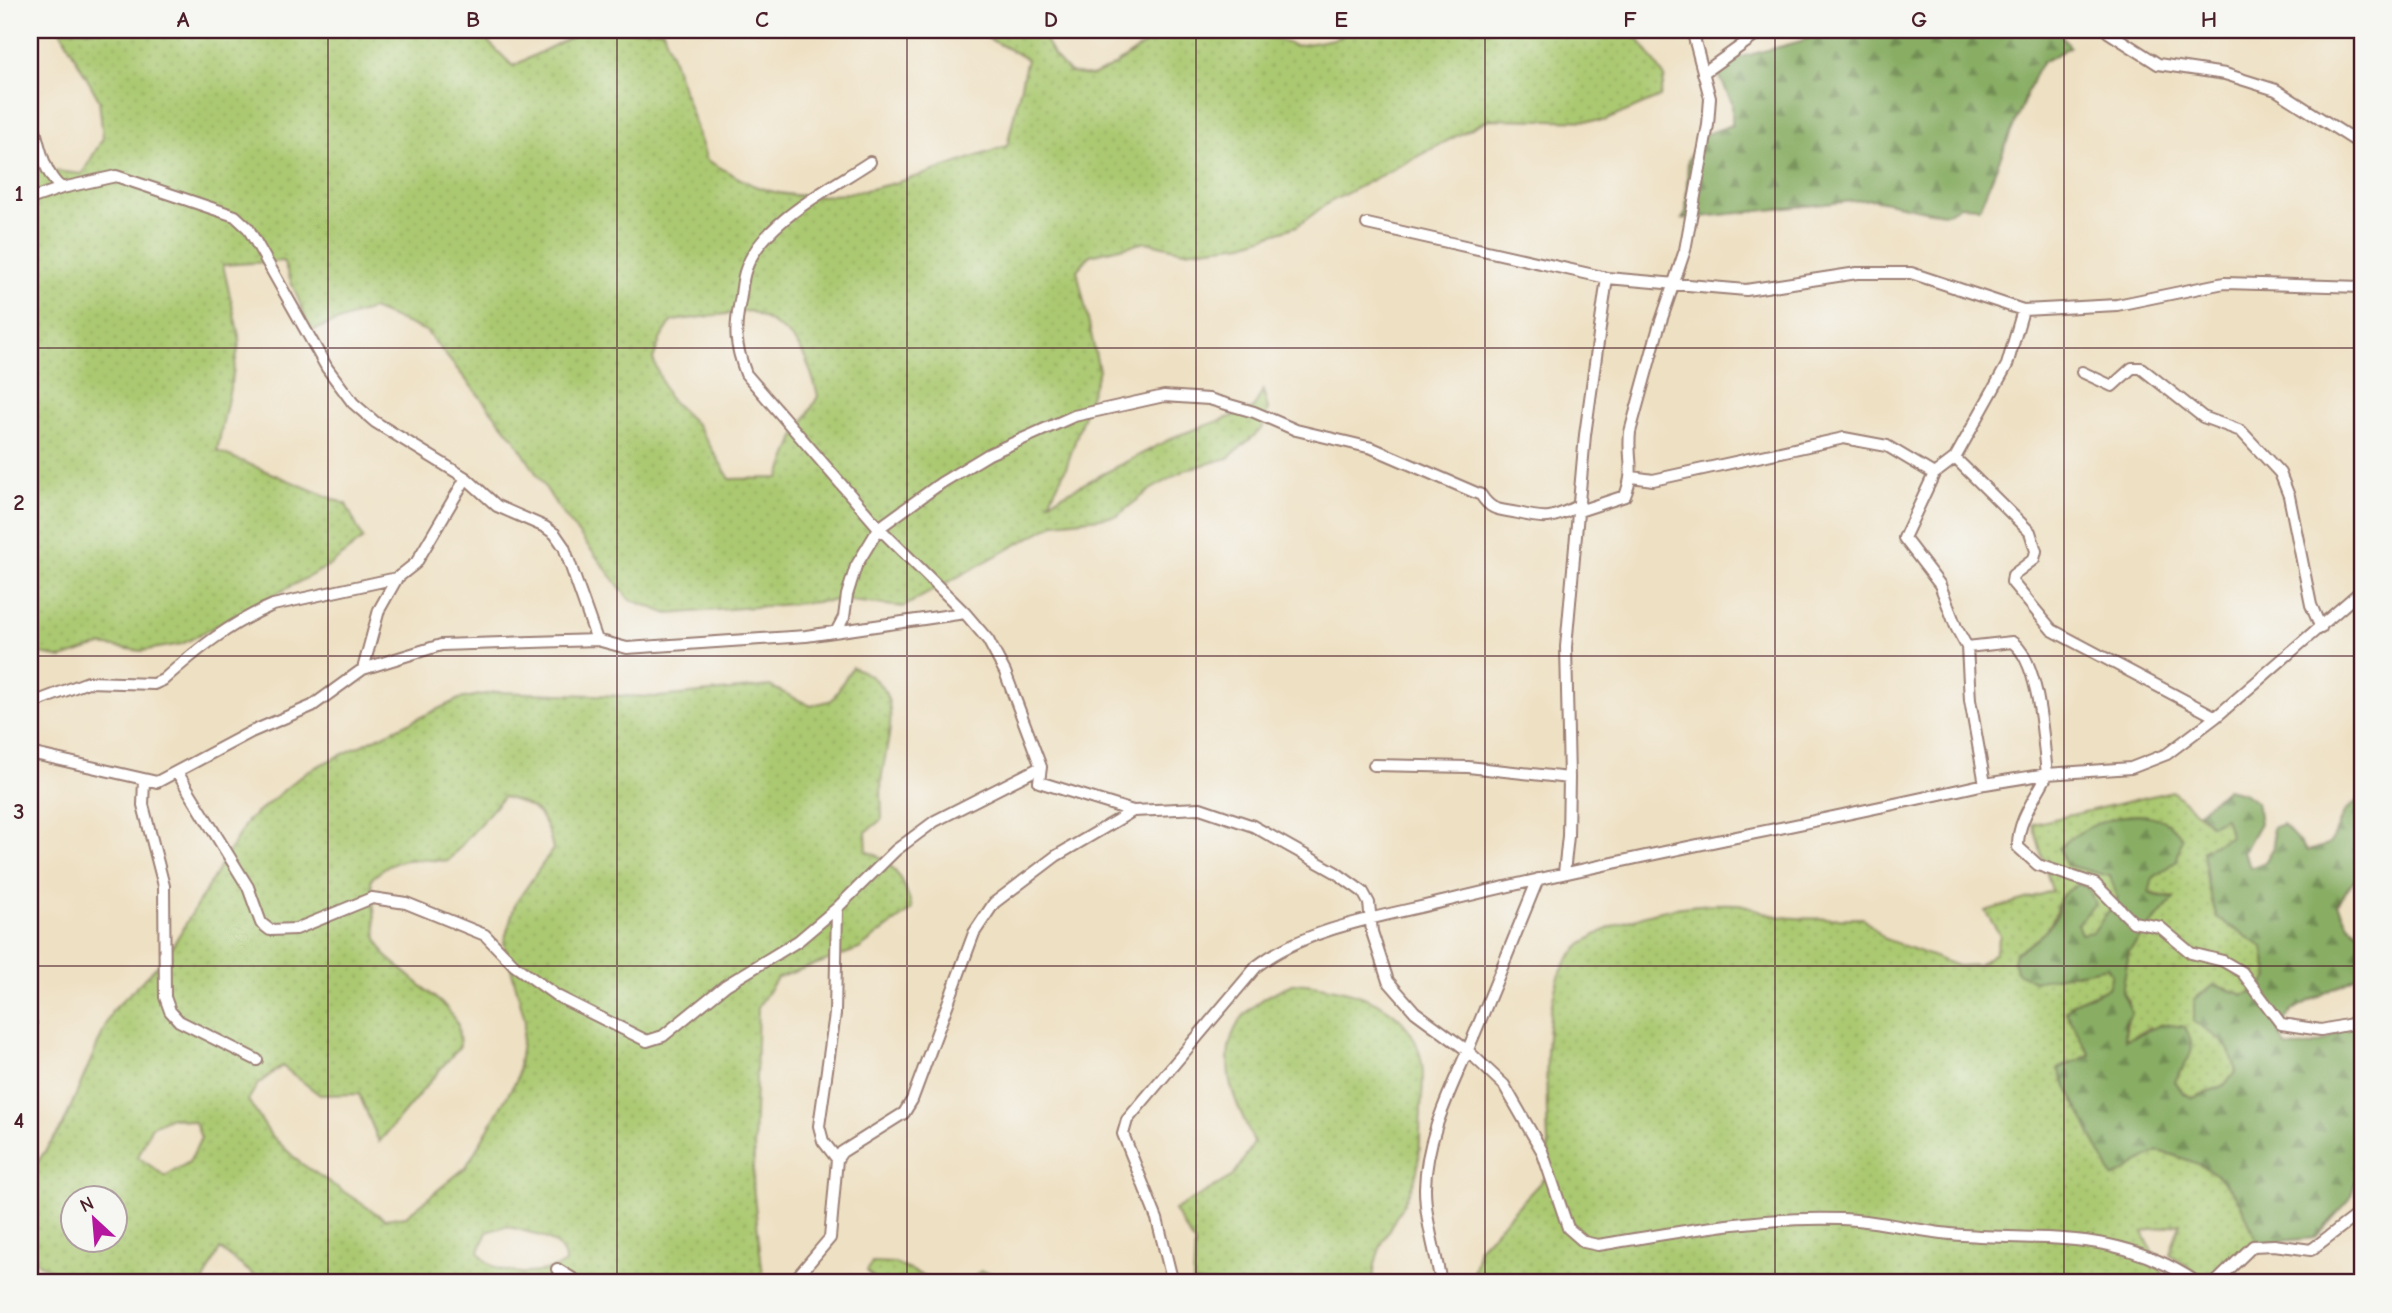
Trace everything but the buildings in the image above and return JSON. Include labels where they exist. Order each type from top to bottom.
[{"type":"street","points":[[837,630],[844,617],[847,595],[856,566],[879,528],[941,483],[1039,430],[1074,416],[1164,396],[1209,399],[1254,412],[1296,430],[1372,449],[1481,495],[1487,505],[1498,512],[1545,519],[1625,496],[1632,477],[1628,449],[1633,418],[1658,330],[1685,250],[1709,117],[1710,98],[1692,30]]},
{"type":"street","points":[[1703,73],[1763,30]]},
{"type":"street","points":[[2108,32],[2158,64],[2225,74],[2276,90],[2362,145]]},
{"type":"street","points":[[30,112],[50,172],[55,183],[62,188]]},
{"type":"street","points":[[870,162],[805,204],[757,248],[746,269],[735,345],[746,373],[757,389],[879,528],[965,613],[988,640],[1001,662],[1041,767],[1039,782],[1133,811],[1199,808],[1254,826],[1335,872],[1363,892],[1372,918],[1372,932],[1382,970],[1397,995],[1415,1012],[1468,1051],[1504,1085],[1542,1151],[1568,1228],[1584,1242],[1598,1245],[1745,1221],[1845,1219],[1960,1235],[2103,1242],[2149,1255],[2198,1283]]},
{"type":"street","points":[[30,199],[62,188],[116,176],[235,216],[248,228],[327,368],[353,403],[374,422],[466,478],[497,506],[555,534],[564,547],[597,640]]},
{"type":"street","points":[[1367,224],[1607,278],[1622,277],[1746,290],[1857,273],[1911,273],[2023,310],[2118,304],[2224,283],[2362,287]]},
{"type":"street","points":[[1564,873],[1569,778],[1566,647],[1585,436],[1607,278]]},
{"type":"street","points":[[1985,784],[1970,701],[1967,647],[1940,585],[1904,538],[1934,474],[1955,458],[2007,365],[2023,310]]},
{"type":"street","points":[[2082,372],[2112,386],[2132,368],[2141,368],[2203,417],[2245,434],[2284,481],[2311,604],[2321,628]]},
{"type":"street","points":[[1632,477],[1653,480],[1844,438],[1887,446],[1934,474]]},
{"type":"street","points":[[1955,458],[2030,532],[2036,551],[2034,559],[2013,575],[2012,582],[2045,624],[2123,669],[2216,717]]},
{"type":"street","points":[[363,669],[372,628],[397,578],[416,563],[466,478]]},
{"type":"street","points":[[30,704],[88,682],[154,684],[163,680],[215,635],[273,605],[397,578]]},
{"type":"street","points":[[1173,1283],[1157,1219],[1123,1134],[1127,1121],[1257,966],[1282,948],[1372,918],[1564,873],[1858,813],[1985,784],[2047,775],[2131,768],[2148,763],[2168,754],[2216,717],[2362,590]]},
{"type":"street","points":[[30,753],[157,782],[251,732],[312,706],[363,669],[441,646],[597,640],[627,648],[806,636],[965,613]]},
{"type":"street","points":[[1967,647],[2012,642],[2023,651],[2038,707],[2047,775],[2021,825],[2017,838],[2018,847],[2038,865],[2084,878],[2133,922],[2160,928],[2191,953],[2223,961],[2242,972],[2281,1024],[2321,1030],[2362,1022]]},
{"type":"street","points":[[1374,765],[1468,766],[1569,778]]},
{"type":"street","points":[[177,772],[248,887],[261,923],[270,930],[296,929],[372,898],[406,903],[485,935],[515,966],[557,996],[648,1041],[663,1036],[726,985],[798,941],[837,908],[896,850],[935,821],[1041,767]]},
{"type":"street","points":[[144,780],[144,805],[164,886],[165,997],[170,1011],[179,1021],[257,1060]]},
{"type":"street","points":[[792,1283],[830,1238],[837,1159],[842,1152],[905,1113],[912,1100],[974,933],[995,903],[1056,856],[1133,811]]},
{"type":"street","points":[[1441,1283],[1426,1201],[1427,1171],[1447,1093],[1468,1051],[1538,879]]},
{"type":"street","points":[[837,908],[835,1014],[819,1126],[823,1141],[837,1159]]},
{"type":"street","points":[[2214,1283],[2253,1246],[2274,1245],[2311,1250],[2362,1211]]},
{"type":"street","points":[[556,1269],[580,1283]]},
{"type":"green space","points":[[60,30],[476,30],[513,66],[585,30],[663,30],[707,160],[755,186],[785,194],[816,196],[882,186],[1007,146],[1027,59],[973,30],[1039,30],[1055,57],[1070,73],[1091,76],[1110,68],[1162,33],[1256,32],[1295,46],[1334,39],[1355,30],[1632,30],[1665,77],[1660,97],[1604,121],[1489,119],[1328,203],[1297,226],[1244,244],[1184,251],[1146,242],[1090,255],[1077,270],[1099,370],[1066,468],[1049,502],[1176,436],[1253,409],[1263,390],[1268,409],[1262,429],[1228,458],[1185,470],[1150,490],[1117,516],[1056,523],[903,607],[842,600],[668,614],[629,599],[557,506],[513,437],[426,331],[372,309],[311,331],[283,261],[223,265],[240,340],[217,451],[346,504],[363,539],[329,566],[182,644],[141,651],[101,645],[62,658],[30,652],[30,159],[44,170],[82,174],[103,138],[99,100]],"holes":[[[750,311],[788,335],[803,353],[818,396],[795,437],[779,478],[730,479],[698,426],[668,397],[653,359],[661,338],[672,321]]]},
{"type":"green space","points":[[1824,30],[2058,30],[2070,47],[2043,62],[2036,72],[1980,207],[1960,206],[1944,214],[1872,199],[1682,219],[1686,213],[1688,160],[1700,136],[1732,125],[1732,103],[1719,75],[1738,58],[1801,41]]},
{"type":"green space","points":[[852,667],[869,675],[881,686],[888,698],[890,726],[881,780],[882,819],[866,832],[867,852],[891,866],[902,882],[912,909],[859,949],[777,978],[758,1007],[753,1186],[763,1277],[760,1283],[264,1283],[220,1249],[203,1283],[74,1283],[38,1263],[30,1253],[30,1173],[63,1125],[112,1011],[166,957],[247,821],[307,771],[459,699],[496,692],[659,697],[770,686],[811,706],[832,700]],"holes":[[[503,797],[524,804],[538,814],[547,828],[553,849],[515,904],[504,942],[525,1020],[517,1079],[466,1167],[406,1216],[385,1219],[299,1162],[270,1134],[248,1100],[258,1084],[282,1066],[320,1095],[359,1094],[379,1142],[460,1046],[458,1025],[447,1008],[386,956],[377,939],[371,879],[390,865],[406,860],[448,861]],[[171,1117],[195,1122],[201,1138],[189,1162],[165,1176],[138,1157],[151,1127]],[[506,1226],[552,1242],[564,1254],[565,1263],[556,1268],[531,1273],[494,1267],[479,1251],[487,1232]]]},
{"type":"green space","points":[[2227,789],[2243,793],[2257,802],[2260,823],[2243,853],[2251,868],[2265,862],[2274,847],[2272,828],[2283,824],[2307,851],[2318,848],[2330,842],[2345,811],[2362,798],[2362,875],[2351,883],[2338,904],[2348,924],[2362,934],[2362,974],[2292,1010],[2279,1032],[2286,1047],[2309,1046],[2327,1040],[2356,1010],[2362,1010],[2362,1160],[2350,1199],[2315,1238],[2257,1243],[2233,1191],[2211,1171],[2179,1157],[2158,1151],[2113,1178],[2058,1069],[2090,1055],[2066,1012],[2073,1003],[2108,988],[2112,975],[2107,967],[2034,981],[2017,973],[2013,961],[2015,953],[2036,940],[2049,927],[2056,916],[2061,897],[2070,889],[2079,884],[2089,889],[2095,904],[2077,924],[2081,934],[2093,932],[2118,898],[2110,876],[2066,865],[2059,848],[2103,821],[2121,817],[2155,817],[2170,825],[2182,837],[2177,861],[2153,878],[2149,893],[2158,897],[2174,898],[2129,951],[2122,992],[2132,1013],[2125,1023],[2125,1040],[2163,1024],[2185,1027],[2191,1043],[2190,1055],[2175,1081],[2183,1093],[2193,1098],[2225,1085],[2236,1071],[2234,1061],[2222,1041],[2194,1022],[2194,999],[2214,985],[2244,995],[2258,990],[2269,978],[2263,947],[2217,918],[2208,887],[2203,850],[2231,836],[2225,818],[2211,825],[2198,812]]},
{"type":"green space","points":[[2172,791],[2211,825],[2225,817],[2231,837],[2203,850],[2208,887],[2217,918],[2263,947],[2269,979],[2258,990],[2244,995],[2214,985],[2194,1022],[2217,1036],[2231,1053],[2236,1071],[2225,1085],[2193,1098],[2183,1093],[2175,1081],[2182,1070],[2150,1027],[2125,1041],[2129,1003],[2122,992],[2129,951],[2174,898],[2148,893],[2153,878],[2177,861],[2066,865],[2110,876],[2118,898],[2093,933],[2081,934],[2077,924],[2057,905],[2052,921],[2043,934],[2015,953],[2034,981],[2107,967],[2112,975],[2108,988],[2073,1003],[2066,1012],[2090,1055],[2058,1070],[2141,1159],[2158,1151],[2179,1157],[2211,1171],[2233,1192],[2257,1243],[2210,1283],[2170,1254],[2180,1223],[2143,1232],[2167,1283],[1471,1283],[1479,1248],[1549,1173],[1546,1093],[1552,1002],[1559,977],[1569,958],[1583,943],[1618,924],[1649,914],[1699,905],[1737,904],[1783,917],[1863,918],[1885,939],[1958,966],[1978,965],[1995,953],[2000,935],[1985,911],[2052,891],[2033,824]]},
{"type":"green space","points":[[1295,983],[1357,994],[1392,1012],[1406,1026],[1416,1043],[1423,1070],[1417,1173],[1378,1254],[1373,1283],[1193,1283],[1195,1245],[1174,1210],[1233,1176],[1254,1143],[1230,1082],[1229,1046],[1234,1031],[1252,1008],[1264,998]]},
{"type":"green space","points":[[872,1262],[894,1263],[941,1283],[879,1283],[867,1271]]},
{"type":"green space","points":[[981,1271],[1000,1275],[1007,1283],[957,1283],[970,1281]]}]
